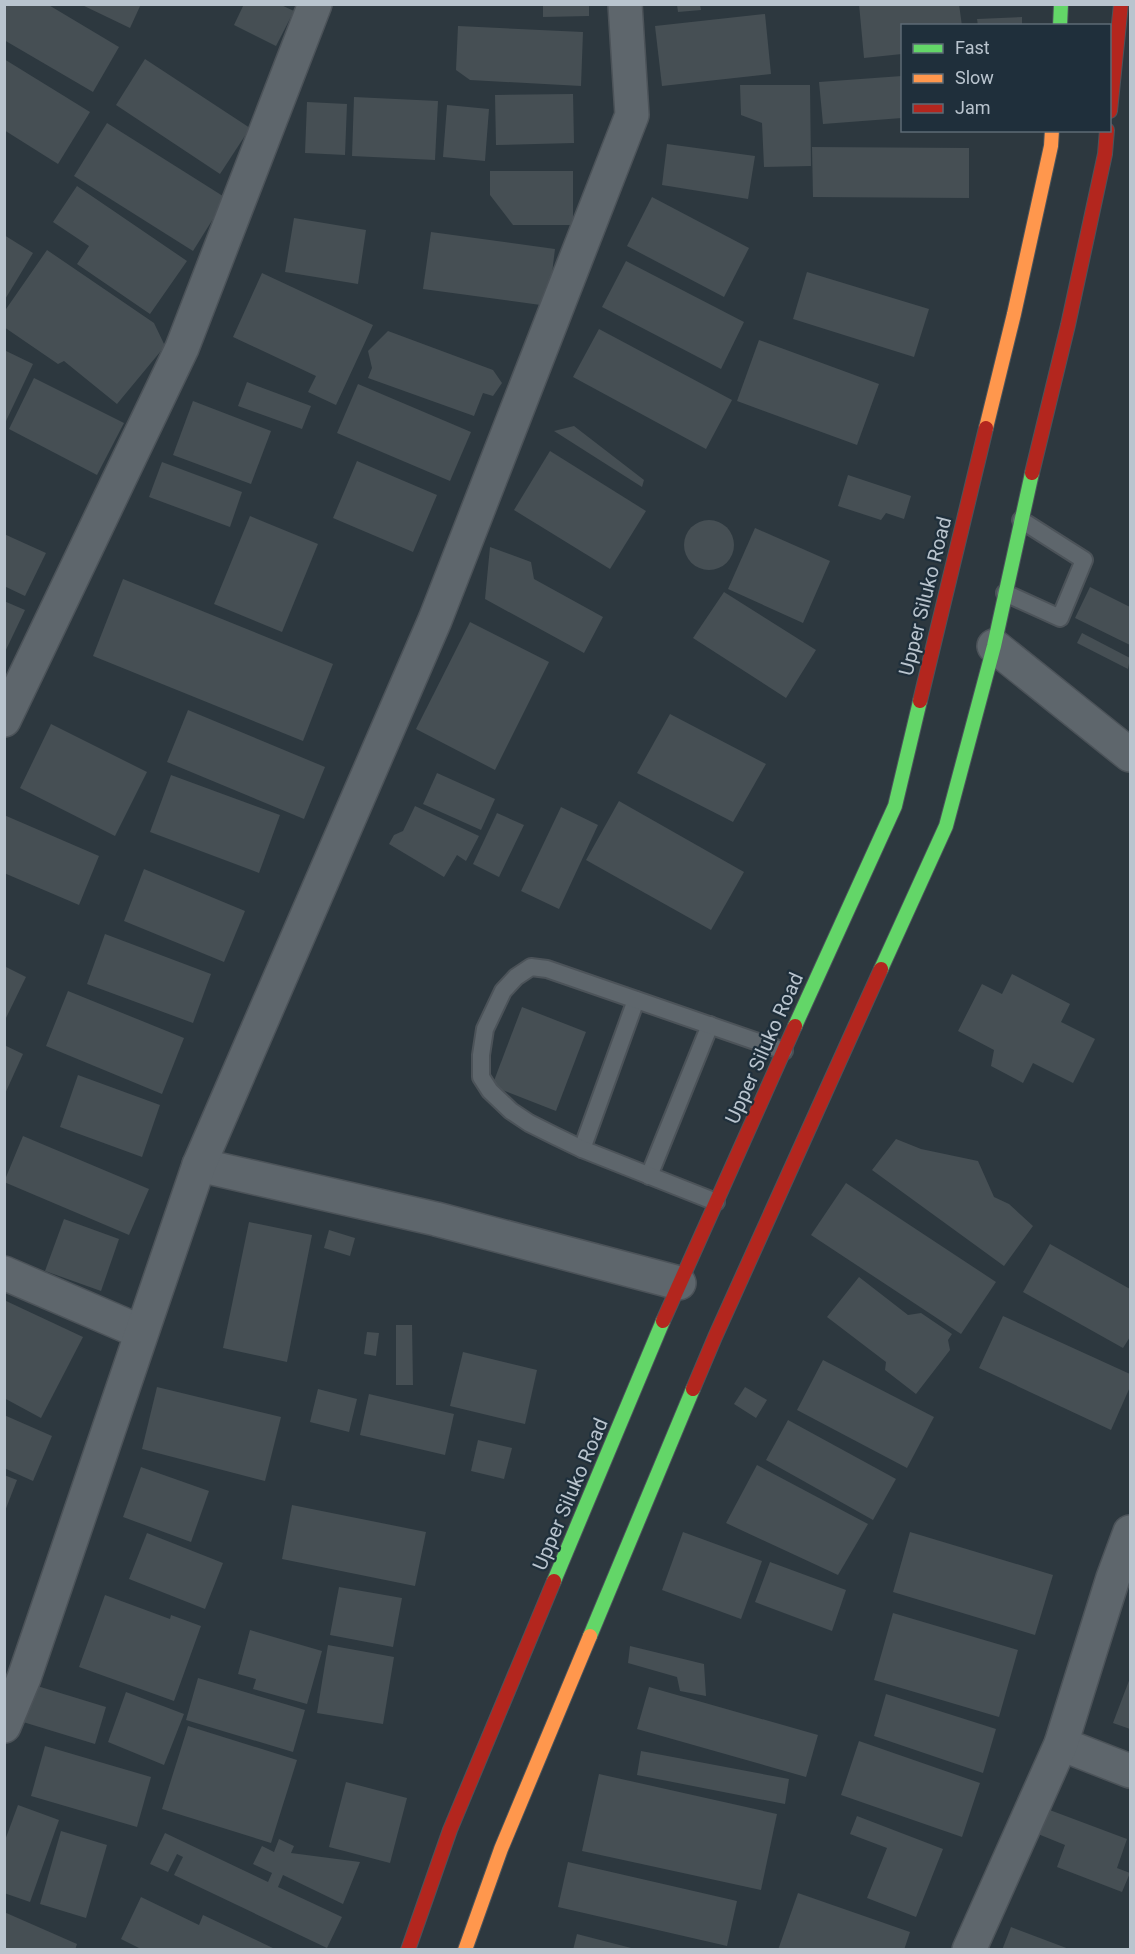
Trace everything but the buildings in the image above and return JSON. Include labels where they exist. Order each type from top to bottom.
[{"type":"main road","points":[[1060,24],[1061,4]]},
{"type":"main road","points":[[1111,100],[1120,4]]},
{"type":"main road","name":"Upper Siluko Road","points":[[408,1950],[450,1830],[679,1283],[895,806],[1014,314],[1051,146],[1052,132]]},
{"type":"main road","points":[[465,1950],[501,1849],[710,1348],[946,826],[993,646],[1070,314],[1105,154],[1107,132]]},
{"type":"street","points":[[4,720],[182,348],[315,4]]},
{"type":"street","points":[[4,1726],[24,1678],[199,1166],[435,620],[632,115],[625,4]]},
{"type":"street","points":[[993,646],[1131,755]]},
{"type":"street","points":[[199,1166],[436,1219],[679,1283]]},
{"type":"street","points":[[4,1273],[141,1332]]},
{"type":"street","points":[[969,1950],[1061,1744],[1113,1578],[1131,1533]]},
{"type":"street","points":[[1061,1744],[1131,1771]]},
{"type":"lane","points":[[1005,593],[1060,618],[1084,560],[1021,520]]},
{"type":"lane","points":[[716,1202],[582,1149],[529,1123],[511,1110],[490,1091],[481,1077],[481,1055],[485,1029],[503,991],[516,976],[531,968],[547,969],[784,1051]]},
{"type":"lane","points":[[582,1149],[636,1000]]},
{"type":"lane","points":[[650,1176],[710,1025]]},
{"type":"traffic: fast","points":[[1060,24],[1061,4]]},
{"type":"traffic: fast","points":[[881,969],[946,826],[994,646],[1032,473]]},
{"type":"traffic: fast","points":[[795,1026],[895,806],[920,701]]},
{"type":"traffic: fast","points":[[554,1581],[663,1321]]},
{"type":"traffic: fast","points":[[590,1636],[693,1389]]},
{"type":"traffic: slow","points":[[986,428],[1014,314],[1051,146],[1052,132]]},
{"type":"traffic: slow","points":[[465,1950],[501,1849],[590,1636]]},
{"type":"traffic: jam","points":[[1111,101],[1121,4]]},
{"type":"traffic: jam","points":[[1032,473],[1068,325],[1105,154],[1107,132]]},
{"type":"traffic: jam","points":[[920,701],[986,428]]},
{"type":"traffic: jam","points":[[693,1389],[881,969]]},
{"type":"traffic: jam","points":[[663,1321],[795,1026]]},
{"type":"traffic: jam","points":[[408,1950],[450,1830],[554,1581]]}]
